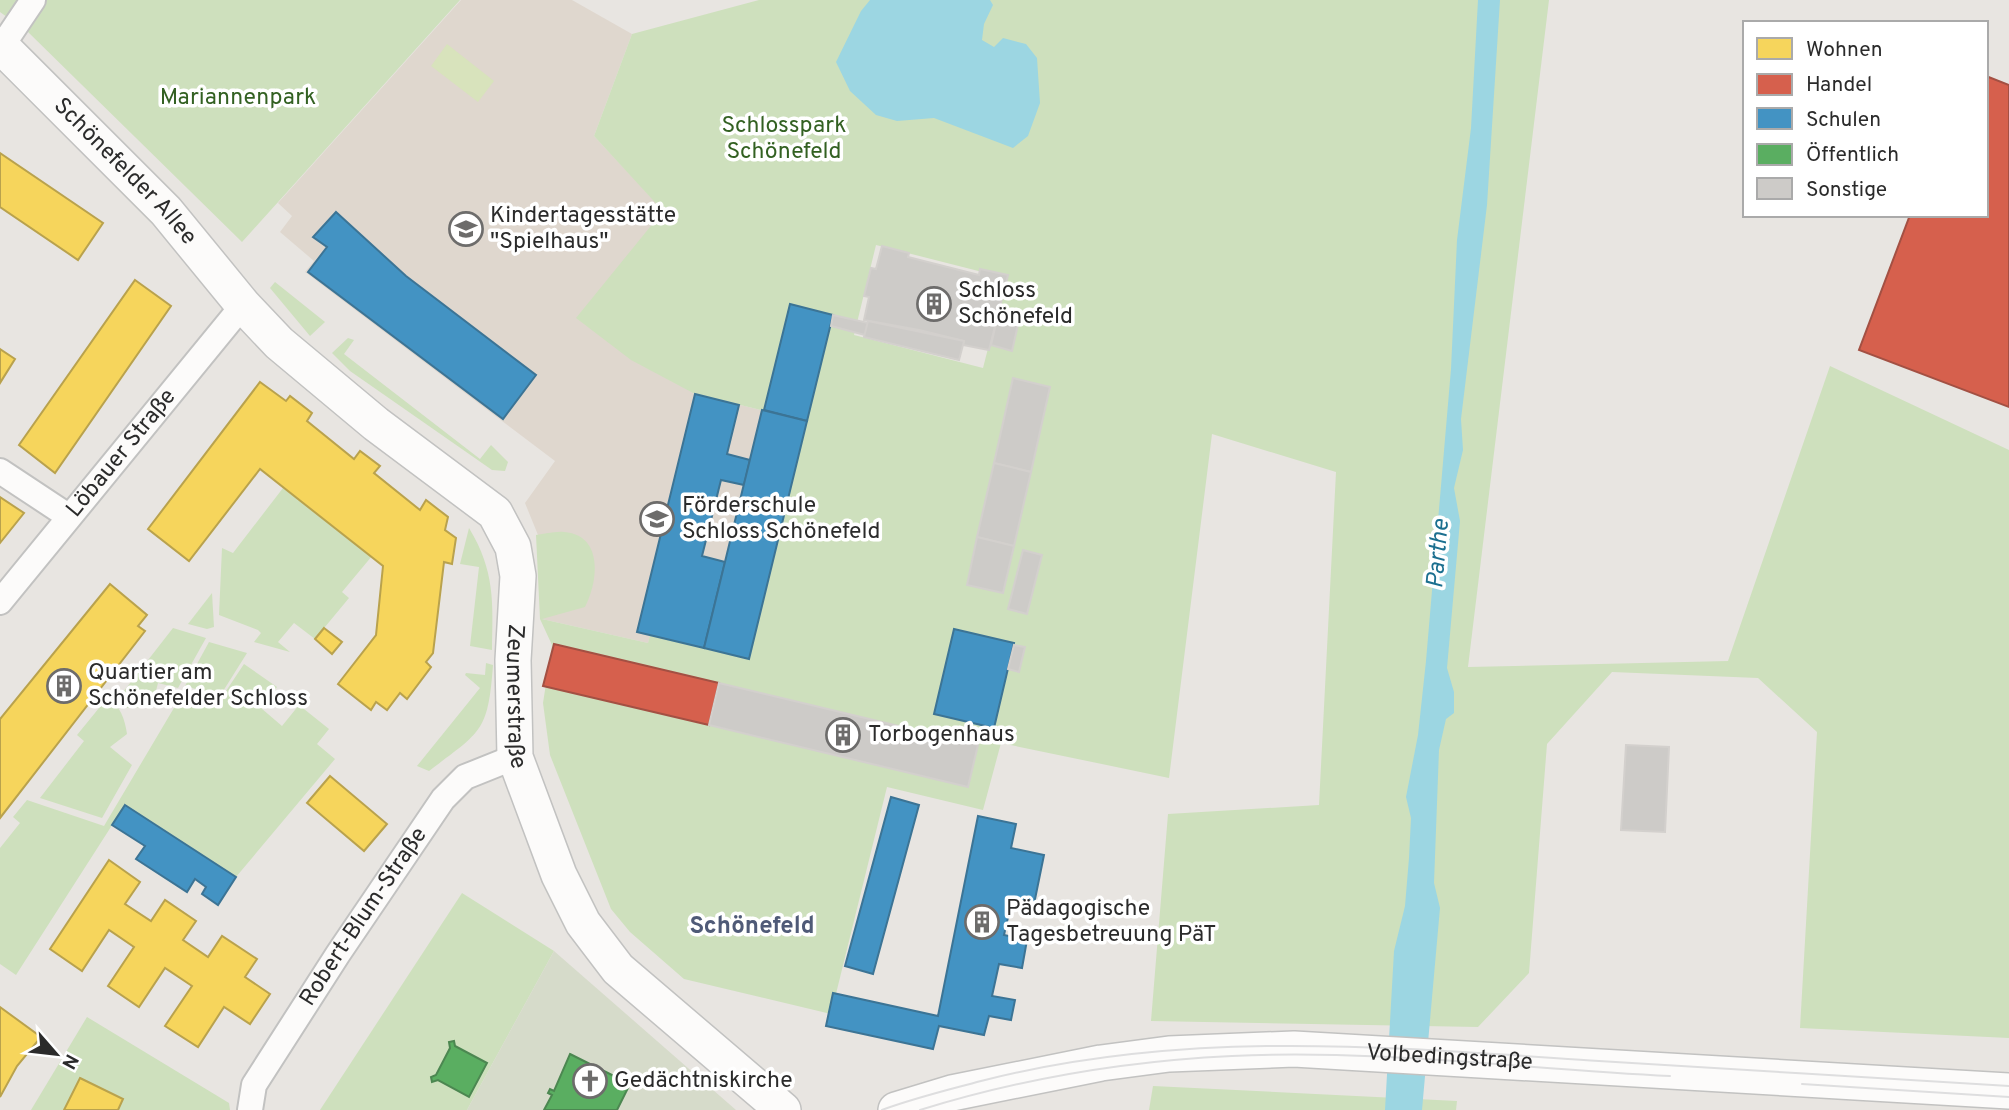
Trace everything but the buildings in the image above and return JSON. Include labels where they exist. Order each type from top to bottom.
[{"type":"main road","name":"Schönefelder Allee","points":[[1,45],[166,211],[243,305]]},
{"type":"main road","name":"Zeumerstraße","points":[[243,305],[279,343],[346,400],[495,513],[513,547],[518,576],[513,670],[515,757],[559,874],[583,923],[618,969],[783,1110]]},
{"type":"main road","name":"Volbedingstraße","points":[[896,1110],[1020,1078],[1101,1063],[1169,1054],[1294,1049],[1816,1079],[1901,1097],[2009,1091]]},
{"type":"main road","points":[[1816,1079],[1829,1086],[1841,1110]]},
{"type":"street","name":"Schönefelder Allee","points":[[1,45],[33,0]]},
{"type":"street","name":"Löbauer Straße","points":[[0,602],[243,305]]},
{"type":"street","points":[[0,471],[68,516]]},
{"type":"street","name":"Robert-Blum-Straße","points":[[250,1110],[254,1085],[338,954],[443,799],[465,777],[515,757]]},
{"type":"shaded area","name":"Kindertagesstätte \"Spielhaus\"","points":[[461,0],[572,0],[632,34],[594,136],[664,211],[691,389],[695,394],[807,421],[749,659],[650,636],[648,643],[542,619],[538,535],[525,503],[555,461],[305,272],[314,261],[280,232],[292,216],[278,203]]},
{"type":"green space","name":"Mariannenpark","points":[[0,0],[460,0],[242,242],[28,32],[0,12]]},
{"type":"green space","name":"Schlosspark Schönefeld","points":[[759,0],[1549,0],[1468,667],[1728,661],[1830,366],[2009,450],[2009,1038],[1800,1028],[1817,732],[1758,678],[1612,672],[1547,744],[1529,973],[1478,1027],[1151,1021],[1168,814],[1319,805],[1336,472],[1212,434],[1169,778],[1001,743],[983,810],[887,787],[831,1014],[684,979],[630,932],[611,909],[550,755],[543,703],[552,645],[540,619],[536,535],[561,532],[577,535],[586,541],[592,550],[595,573],[585,607],[542,619],[648,643],[650,635],[749,659],[807,421],[695,394],[631,360],[576,318],[663,211],[594,136],[632,34]],"holes":[[[876,245],[1006,278],[983,368],[854,335]]]},
{"type":"green space","points":[[447,44],[494,81],[478,102],[431,66]]},
{"type":"green space","points":[[275,282],[325,322],[310,336],[270,288]]},
{"type":"green space","points":[[348,338],[354,340],[344,354],[480,459],[491,445],[508,462],[505,471],[492,470],[350,371],[332,353]]},
{"type":"green space","points":[[283,488],[372,556],[342,592],[349,598],[315,639],[294,623],[278,642],[290,652],[254,642],[261,633],[258,630],[219,615],[222,548],[233,553]]},
{"type":"green space","points":[[469,528],[484,558],[491,587],[492,650],[470,646],[479,567],[460,564]]},
{"type":"green space","points":[[212,593],[214,627],[207,629],[188,624]]},
{"type":"green space","points":[[173,628],[206,638],[178,688],[158,683],[152,707],[127,708],[120,696]]},
{"type":"green space","points":[[209,642],[247,653],[220,696],[185,686]]},
{"type":"green space","points":[[486,663],[493,665],[491,687],[485,717],[479,728],[461,747],[429,771],[417,766],[480,688],[466,673],[485,675]]},
{"type":"green space","points":[[244,664],[277,687],[261,708],[282,726],[299,705],[329,729],[317,744],[335,759],[236,877],[125,805],[16,975],[0,964],[0,848],[20,823],[13,817],[27,800],[104,826],[184,691],[220,700]]},
{"type":"green space","points":[[108,697],[121,713],[127,734],[110,747],[132,765],[102,818],[40,798],[84,741],[77,735]]},
{"type":"green space","points":[[462,893],[554,951],[467,1110],[320,1110]]},
{"type":"green space","points":[[554,951],[736,1110],[467,1110]]},
{"type":"green space","points":[[87,1017],[229,1103],[230,1110],[31,1110]]},
{"type":"green space","points":[[1153,1086],[1457,1101],[1456,1110],[1149,1110]]},
{"type":"water","points":[[870,0],[990,0],[993,5],[984,24],[982,40],[994,47],[1003,38],[1026,44],[1037,58],[1040,103],[1028,136],[1013,148],[934,118],[897,121],[876,115],[850,91],[836,62],[861,11]]},
{"type":"water","name":"Parthe","points":[[1478,0],[1500,0],[1487,205],[1461,419],[1463,450],[1454,488],[1460,521],[1447,668],[1454,692],[1454,713],[1446,719],[1439,750],[1434,883],[1440,908],[1422,1110],[1385,1110],[1394,951],[1405,906],[1409,858],[1411,818],[1406,797],[1418,735],[1426,661],[1451,369],[1457,240],[1471,128]]},
{"type":"tram line","points":[[882,1110],[981,1081],[1058,1064],[1135,1054],[1289,1046],[1443,1051],[2009,1086]]},
{"type":"tram line","points":[[920,1110],[996,1089],[1074,1073],[1153,1062],[1232,1056],[1396,1057],[1670,1076]]},
{"type":"tram line","points":[[1802,1084],[2009,1097]]},
{"type":"place","name":"Kindertagesstätte \"Spielhaus\"","points":[[466,229]]},
{"type":"place","name":"Schloss Schönefeld","points":[[934,304]]},
{"type":"place","name":"Förderschule Schloss Schönefeld","points":[[657,519]]},
{"type":"place","name":"Quartier am Schönefelder Schloss","points":[[64,686]]},
{"type":"place","name":"Torbogenhaus","points":[[843,735]]},
{"type":"place","name":"Pädagogische Tagesbetreuung PäT","points":[[982,922]]},
{"type":"place","name":"Gedächtniskirche","points":[[590,1081]]},
{"type":"district","name":"Schönefeld","points":[[752,927]]}]
